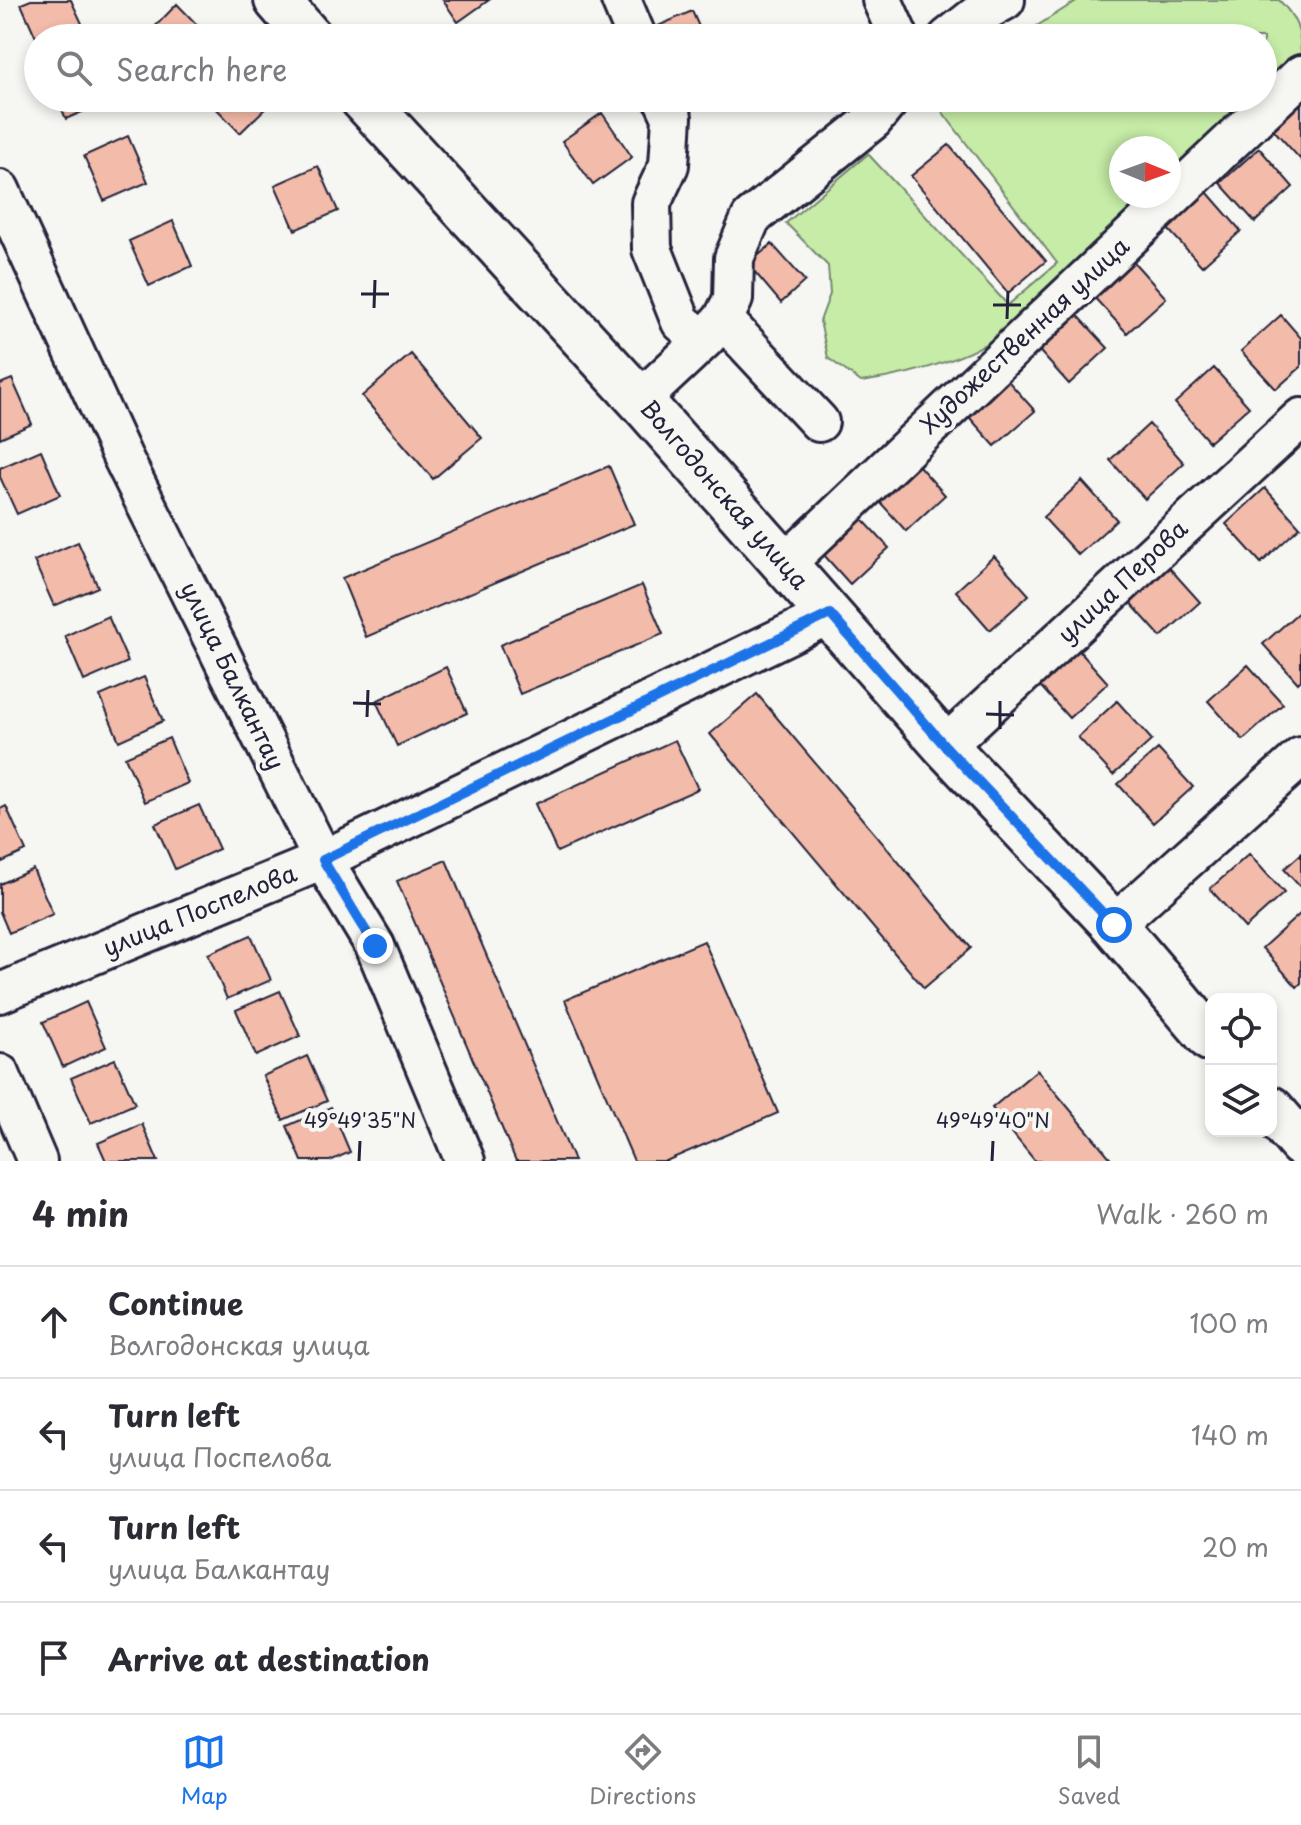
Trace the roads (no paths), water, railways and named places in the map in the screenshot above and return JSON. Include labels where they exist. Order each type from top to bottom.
[{"type":"main road","points":[[277,0],[298,24]]},
{"type":"main road","name":"Волгодонская улица","points":[[375,112],[640,400],[945,746],[1114,925],[1205,1032]]},
{"type":"main road","points":[[1277,1116],[1301,1144]]},
{"type":"street","points":[[621,0],[631,24]]},
{"type":"street","points":[[882,0],[893,24]]},
{"type":"street","points":[[966,24],[1005,0]]},
{"type":"street","name":"Художественная улица","points":[[1277,98],[1301,75]]},
{"type":"street","points":[[670,112],[672,117],[669,165],[651,203],[652,249],[681,322],[714,330],[819,422]]},
{"type":"street","points":[[640,400],[714,330],[733,299],[734,258],[751,218],[880,112]]},
{"type":"street","name":"Художественная улица","points":[[784,565],[1262,112]]},
{"type":"street","name":"улица Балкантау","points":[[0,190],[122,456],[323,860],[375,946],[465,1161]]},
{"type":"street","name":"улица Перова","points":[[945,746],[1301,418]]},
{"type":"street","name":"улица Поспелова","points":[[0,993],[323,860],[830,614]]},
{"type":"street","points":[[1114,925],[1301,757]]},
{"type":"street","points":[[0,1074],[37,1161]]}]
